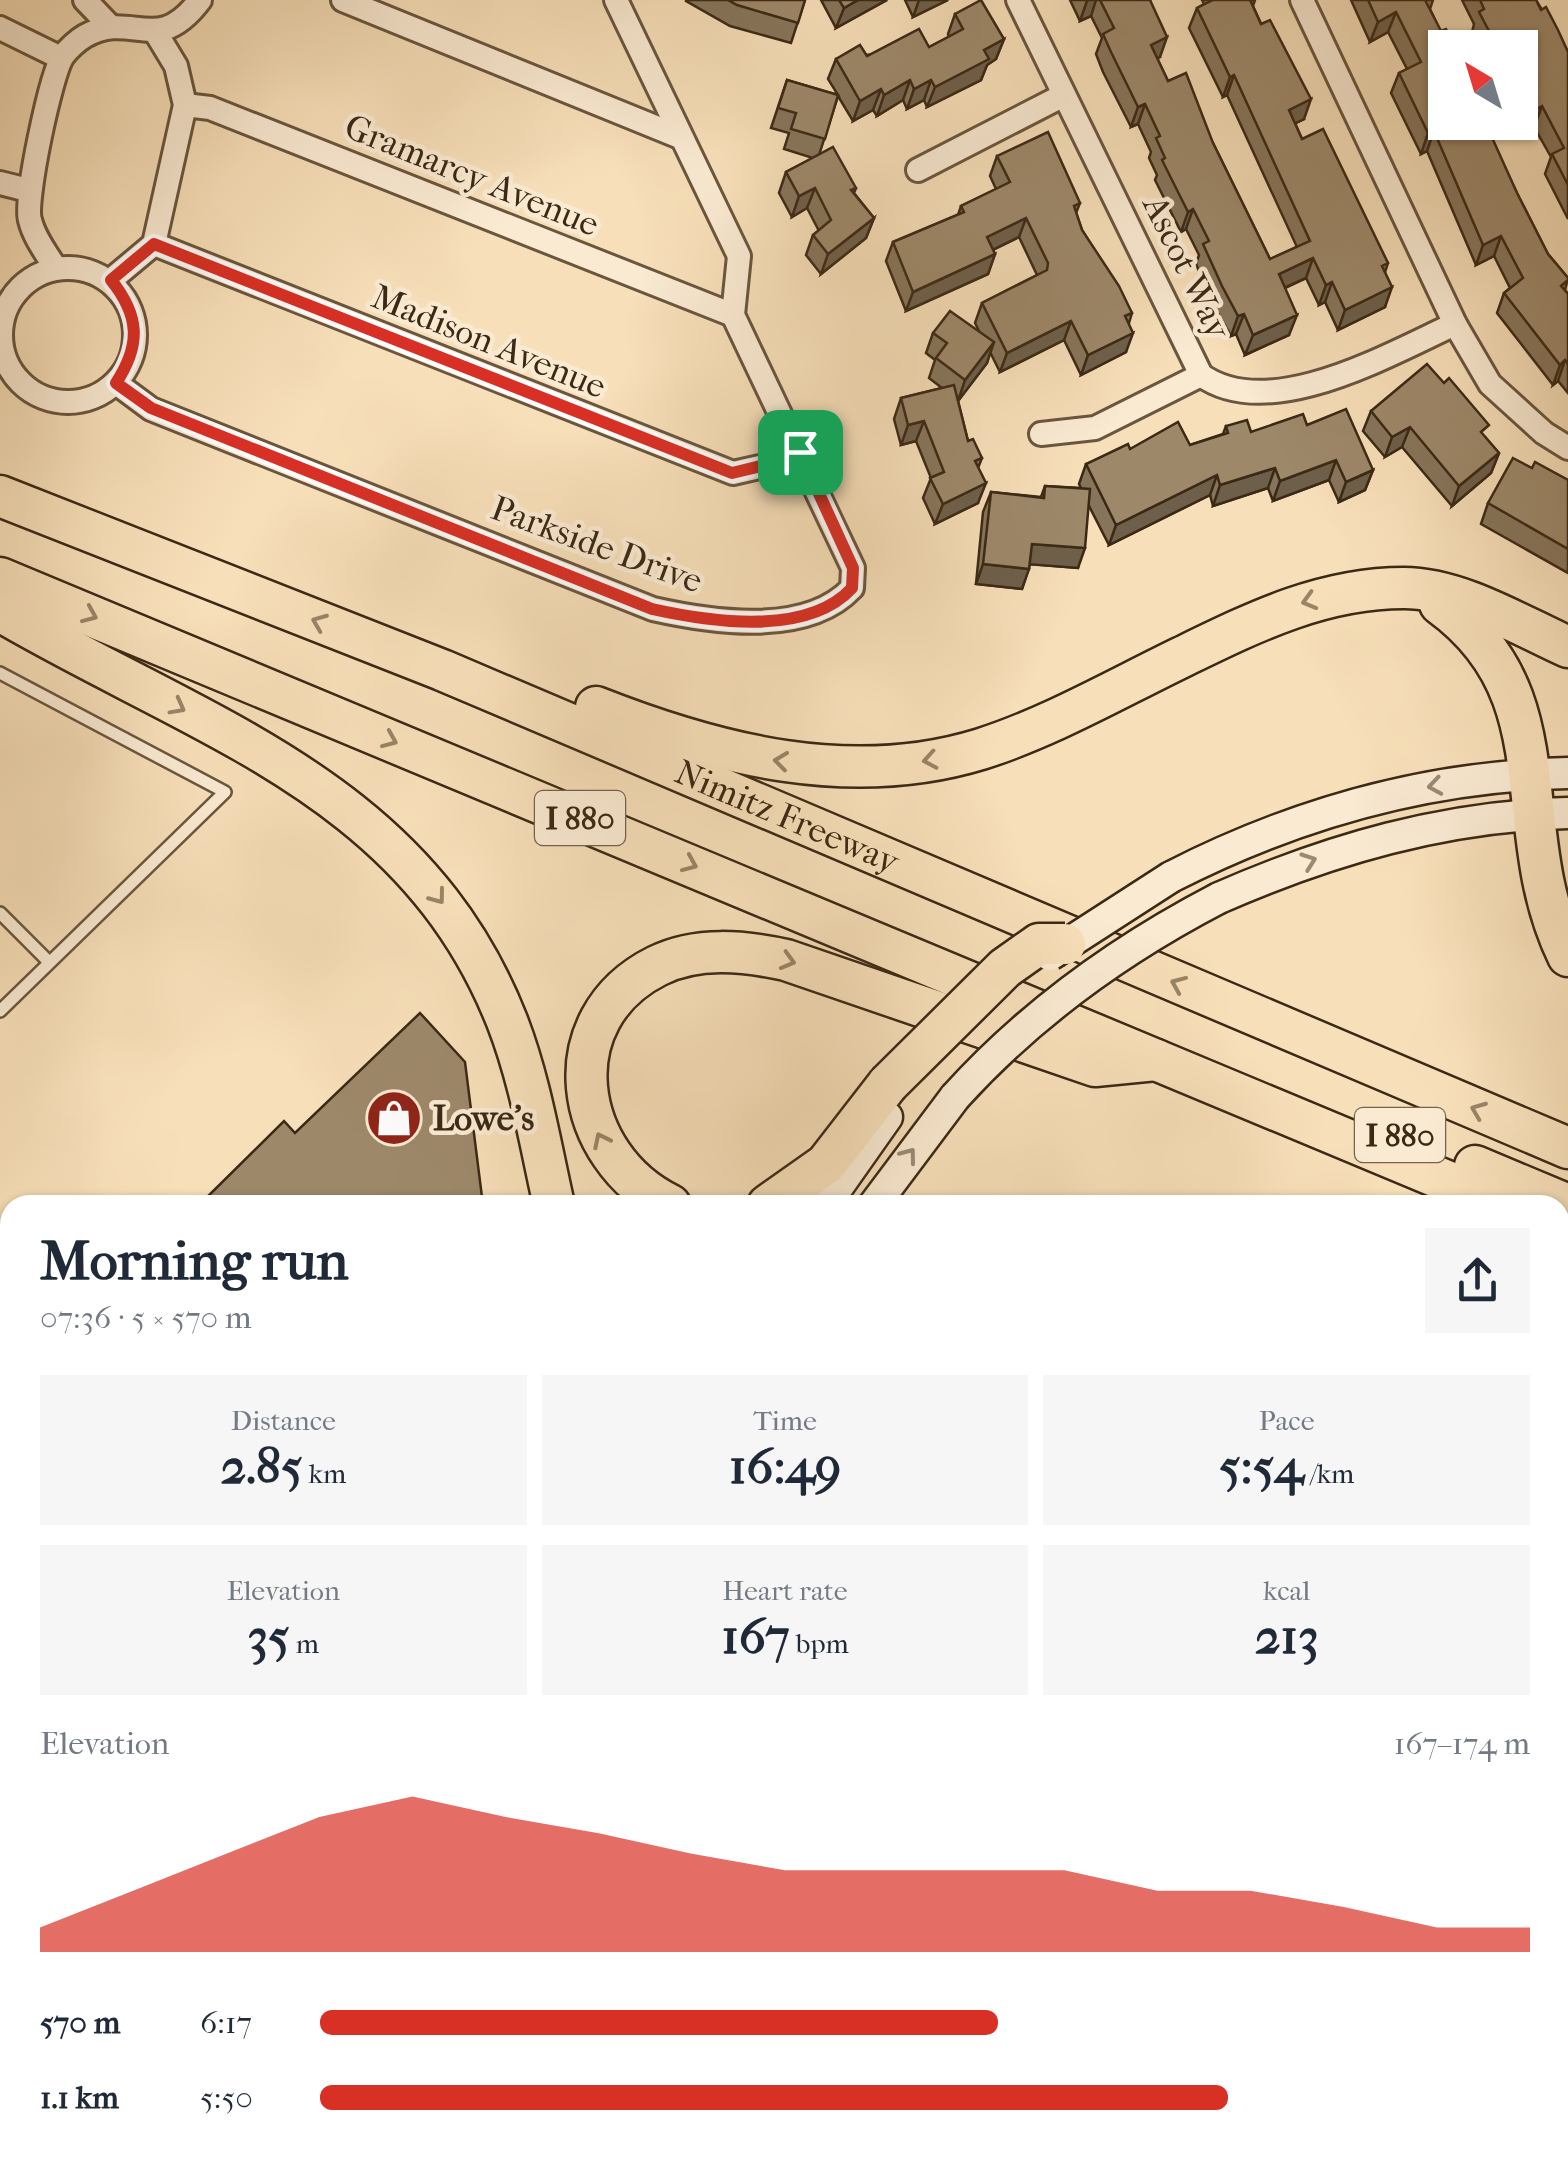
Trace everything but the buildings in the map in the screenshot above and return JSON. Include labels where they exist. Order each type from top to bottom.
[{"type":"highway","name":"Nimitz Freeway","points":[[0,496],[442,670],[1568,1148]]},
{"type":"highway","name":"I 880","points":[[0,578],[1480,1195]]},
{"type":"highway","points":[[1405,588],[1450,610],[1504,665],[1525,708],[1550,773],[1551,814],[1542,888],[1568,956]]},
{"type":"highway","points":[[442,670],[507,676],[665,734],[736,754],[844,766],[914,763],[981,748],[1020,734],[1282,610],[1347,592],[1405,588],[1437,592],[1568,646]]},
{"type":"highway","points":[[0,611],[318,785],[371,826],[411,866],[465,936],[507,1020],[523,1065],[552,1195]]},
{"type":"highway","points":[[782,1195],[826,1164],[1006,968],[1039,944],[1065,944]]},
{"type":"highway","points":[[654,1195],[627,1178],[599,1140],[590,1116],[587,1065],[603,1016],[618,996],[648,972],[684,956],[735,952],[786,960],[1096,1066],[1160,1059]]},
{"type":"highway","name":"I 880","points":[[1228,1088],[1278,1084],[1546,1195]]},
{"type":"main road","points":[[1065,944],[1171,877],[1263,833],[1417,788],[1550,773]]},
{"type":"main road","points":[[881,1195],[946,1107],[1023,1028],[1068,991],[1165,926],[1277,872],[1375,840],[1484,818],[1551,814]]},
{"type":"main road","points":[[831,1195],[897,1088]]},
{"type":"street","points":[[85,0],[109,25]]},
{"type":"street","points":[[56,267],[29,218],[28,190],[61,58],[82,37],[109,25],[156,33],[186,19],[200,0]]},
{"type":"street","points":[[343,0],[680,138]]},
{"type":"street","points":[[616,0],[739,256],[733,315]]},
{"type":"street","name":"Ascot Way","points":[[1018,0],[1201,375],[1221,390],[1296,388],[1338,376],[1455,324]]},
{"type":"street","points":[[1302,0],[1455,324],[1490,384],[1544,434],[1568,448]]},
{"type":"street","points":[[0,28],[61,58]]},
{"type":"street","points":[[111,280],[154,244],[185,104],[176,66],[156,33]]},
{"type":"street","points":[[918,170],[1064,95]]},
{"type":"street","name":"Gramarcy Avenue","points":[[185,104],[210,108],[733,315]]},
{"type":"street","points":[[0,183],[28,190]]},
{"type":"street","name":"Madison Avenue","points":[[154,244],[732,473],[786,460],[800,452]]},
{"type":"street","points":[[56,267],[111,280],[129,302],[136,330],[132,359],[116,383],[90,398],[61,402],[34,393],[12,373],[0,345],[2,320],[12,295],[31,277],[56,267]]},
{"type":"street","name":"Parkside Drive","points":[[116,383],[151,408],[652,609],[714,623],[775,620],[838,604],[852,588],[853,568],[733,315]]},
{"type":"street","points":[[1041,434],[1095,428],[1201,375]]},
{"type":"lane","points":[[0,672],[225,792],[0,1010]]},
{"type":"lane","points":[[0,912],[49,962]]},
{"type":"place","name":"Lowe's","points":[[394,1118]]},
{"type":"route","points":[[154,244],[732,473],[786,460],[800,452],[853,568],[852,588],[838,604],[775,620],[714,623],[652,609],[151,408],[116,383],[132,359],[136,330],[129,302],[111,280],[154,244]]}]
